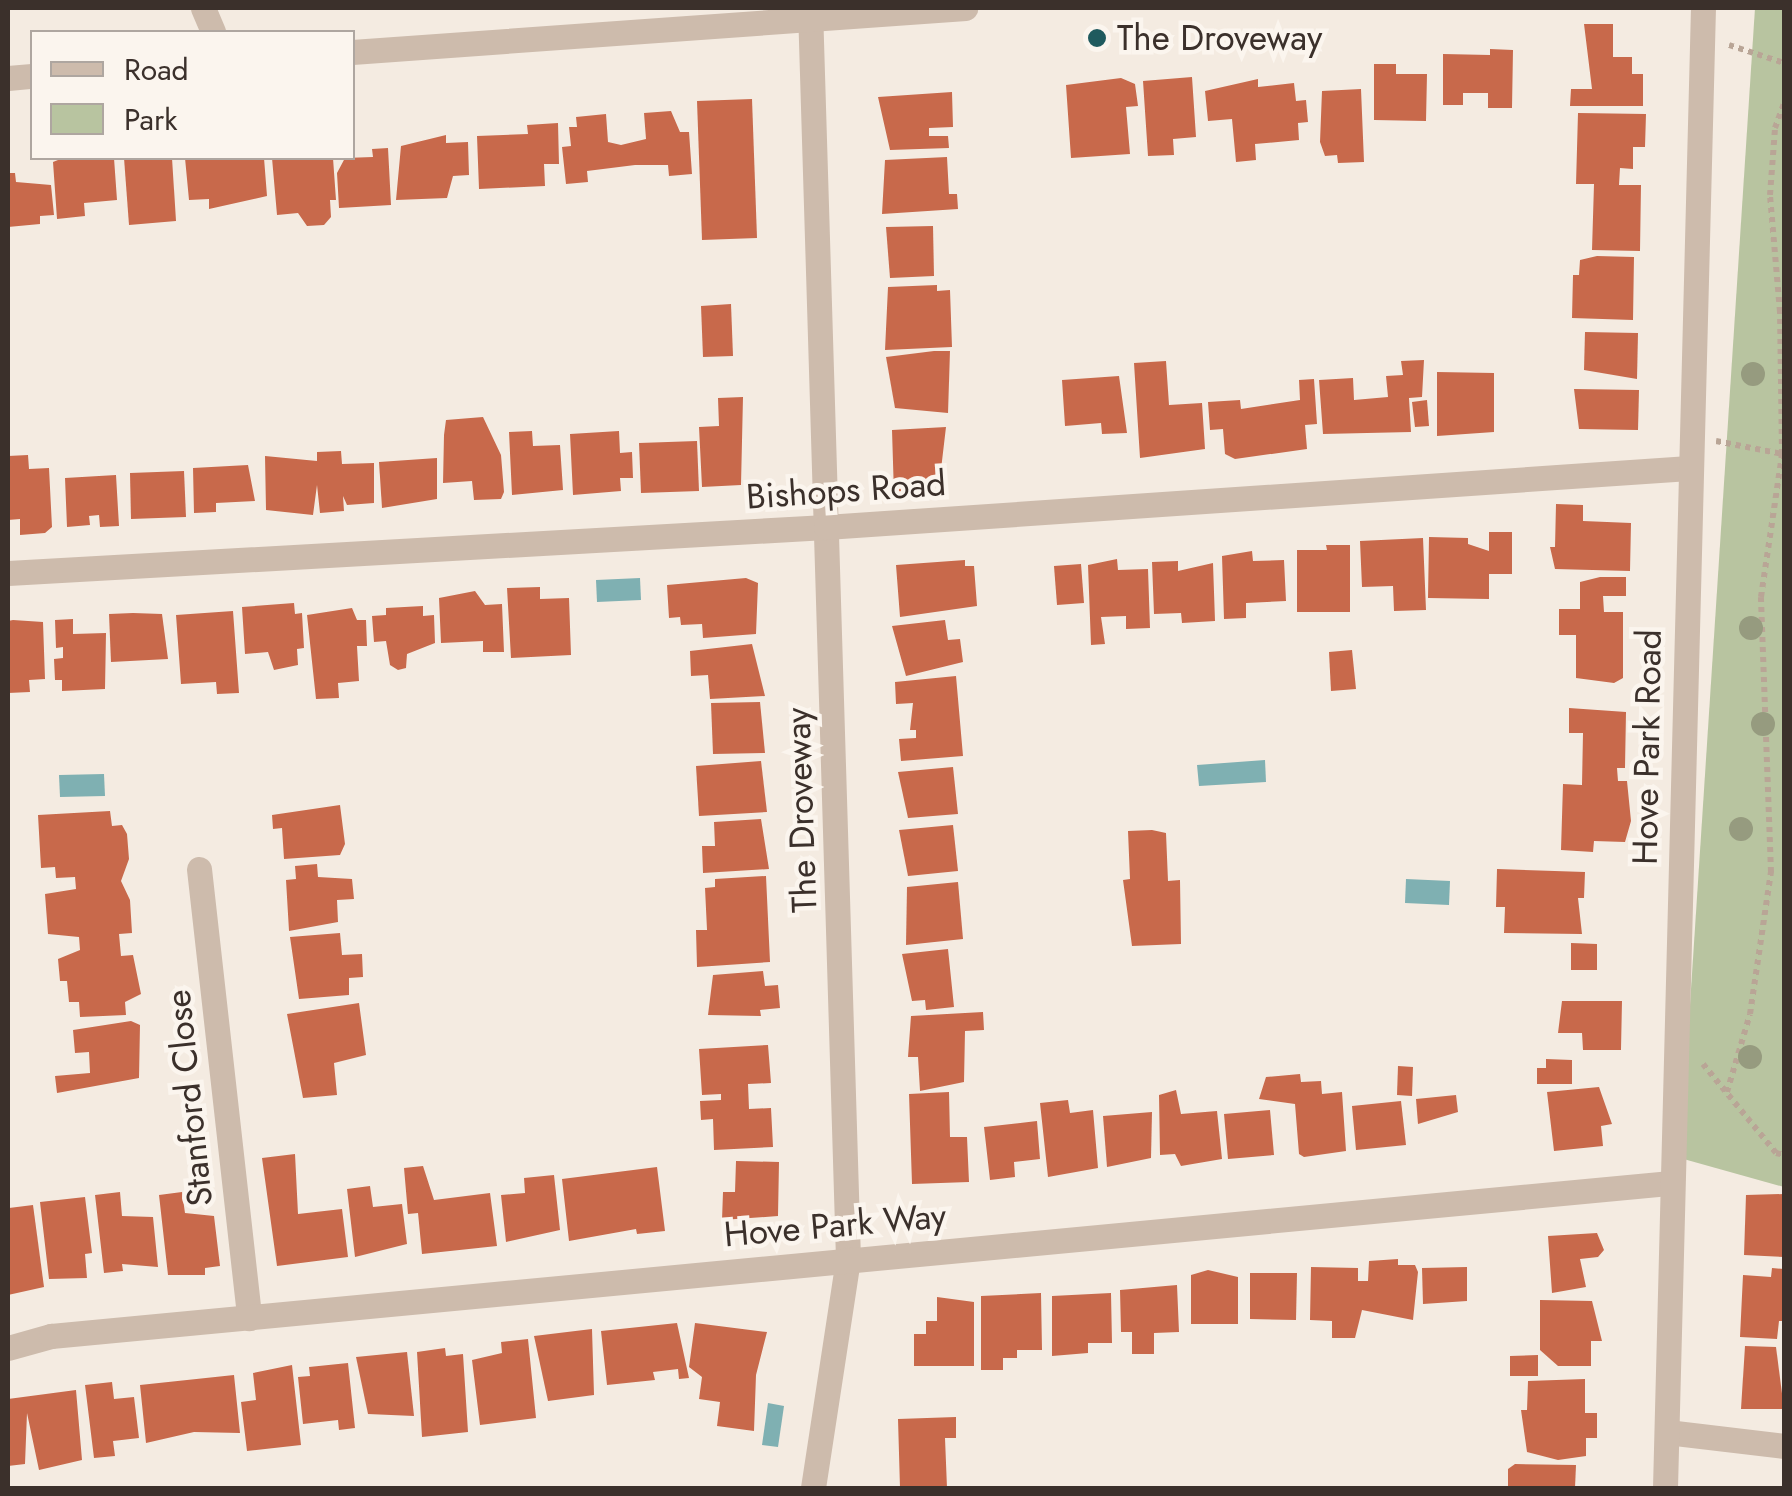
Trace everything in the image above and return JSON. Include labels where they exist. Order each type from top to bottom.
[{"type":"street","points":[[355,52],[810,13],[965,8]]},
{"type":"street","name":"Hove Park Road","points":[[1665,1488],[1703,8]]},
{"type":"street","name":"The Droveway","points":[[810,13],[848,1259],[812,1488]]},
{"type":"street","name":"Bishops Road","points":[[8,573],[826,528],[1690,458]]},
{"type":"street","name":"Stanford Close","points":[[199,869],[249,1318]]},
{"type":"street","name":"Hove Park Way","points":[[8,1348],[51,1336],[1672,1183]]},
{"type":"street","points":[[1667,1432],[1784,1446]]},
{"type":"path","points":[[1702,36],[1784,63]]},
{"type":"path","points":[[1784,103],[1775,128],[1770,195],[1782,454],[1761,596],[1771,872],[1750,1014],[1727,1092],[1784,1155]]},
{"type":"path","points":[[1690,458],[1725,439],[1782,454]]},
{"type":"green space","points":[[1755,8],[1784,8],[1784,1187],[1680,1158]]},
{"type":"water","points":[[640,578],[641,600],[597,602],[596,580]]},
{"type":"water","points":[[1265,760],[1266,782],[1199,786],[1197,765]]},
{"type":"water","points":[[104,774],[105,796],[60,797],[59,775]]},
{"type":"water","points":[[1406,879],[1450,881],[1449,905],[1405,903]]},
{"type":"water","points":[[768,1403],[784,1406],[778,1447],[762,1445]]},
{"type":"building","points":[[1584,24],[1613,24],[1613,57],[1632,57],[1632,74],[1643,74],[1643,106],[1570,106],[1571,89],[1592,89]]},
{"type":"building","points":[[1490,49],[1513,50],[1512,108],[1488,108],[1488,93],[1463,93],[1463,105],[1443,105],[1443,54],[1490,55]]},
{"type":"building","points":[[1374,64],[1396,64],[1396,74],[1427,74],[1426,121],[1374,120]]},
{"type":"building","points":[[1192,77],[1196,137],[1173,139],[1174,155],[1148,156],[1143,81]]},
{"type":"building","points":[[1121,78],[1135,84],[1138,106],[1126,107],[1130,154],[1071,158],[1066,85]]},
{"type":"building","points":[[1258,79],[1258,87],[1294,83],[1296,101],[1306,100],[1308,122],[1298,123],[1299,140],[1255,144],[1256,160],[1236,162],[1232,119],[1208,121],[1205,91]]},
{"type":"building","points":[[1361,89],[1364,162],[1338,163],[1337,155],[1325,156],[1320,142],[1322,91]]},
{"type":"building","points":[[952,92],[953,127],[929,128],[929,136],[948,136],[949,148],[890,150],[878,97]]},
{"type":"building","points":[[752,99],[757,238],[702,240],[697,101]]},
{"type":"building","points":[[671,111],[680,132],[689,132],[692,174],[669,176],[668,165],[635,165],[587,171],[588,182],[566,184],[562,147],[571,146],[569,127],[577,127],[576,117],[606,114],[608,142],[621,145],[646,139],[644,113]]},
{"type":"building","points":[[1578,113],[1646,114],[1645,147],[1633,147],[1633,169],[1620,168],[1619,185],[1641,185],[1640,251],[1592,250],[1594,184],[1576,184]]},
{"type":"building","points":[[558,123],[559,164],[544,164],[545,186],[479,189],[477,136],[528,134],[527,125]]},
{"type":"building","points":[[446,135],[446,143],[468,142],[469,175],[453,176],[447,198],[396,200],[401,146]]},
{"type":"building","points":[[388,148],[391,205],[339,208],[337,173],[344,160],[373,157],[372,149]]},
{"type":"building","points":[[947,157],[949,194],[957,194],[958,209],[882,214],[885,160]]},
{"type":"building","points":[[114,160],[117,200],[84,203],[85,216],[57,219],[53,162]]},
{"type":"building","points":[[124,160],[172,160],[176,221],[129,225]]},
{"type":"building","points":[[185,160],[264,160],[267,196],[209,209],[209,199],[189,200]]},
{"type":"building","points":[[272,160],[333,160],[336,200],[330,200],[331,217],[324,225],[307,226],[298,213],[277,215]]},
{"type":"building","points":[[8,173],[15,173],[16,182],[51,185],[54,215],[40,216],[40,224],[8,227]]},
{"type":"building","points":[[933,226],[934,276],[890,278],[886,227]]},
{"type":"building","points":[[1597,256],[1634,257],[1633,320],[1572,318],[1573,275],[1579,275],[1580,260]]},
{"type":"building","points":[[937,285],[937,291],[950,290],[952,347],[885,350],[888,287]]},
{"type":"building","points":[[731,304],[733,356],[703,357],[701,306]]},
{"type":"building","points":[[1585,332],[1638,333],[1637,379],[1584,370]]},
{"type":"building","points":[[950,351],[948,413],[895,408],[886,357]]},
{"type":"building","points":[[1424,360],[1422,397],[1409,398],[1411,432],[1323,434],[1319,380],[1353,378],[1354,400],[1388,397],[1386,376],[1403,375],[1401,361]]},
{"type":"building","points":[[1166,361],[1169,405],[1202,403],[1205,449],[1140,458],[1134,363]]},
{"type":"building","points":[[1437,372],[1494,373],[1494,432],[1437,436]]},
{"type":"building","points":[[1119,376],[1127,433],[1102,434],[1101,423],[1065,426],[1062,380]]},
{"type":"building","points":[[1314,379],[1317,424],[1305,425],[1307,449],[1235,459],[1225,454],[1223,429],[1210,430],[1208,402],[1240,400],[1241,409],[1300,400],[1299,380]]},
{"type":"building","points":[[1574,389],[1639,390],[1638,430],[1579,429]]},
{"type":"building","points":[[743,397],[741,485],[702,487],[699,427],[719,426],[718,398]]},
{"type":"building","points":[[1427,400],[1429,426],[1415,427],[1412,402]]},
{"type":"building","points":[[483,417],[501,455],[501,499],[474,500],[472,481],[443,483],[446,420]]},
{"type":"building","points":[[946,427],[940,478],[928,478],[928,494],[894,495],[892,430]]},
{"type":"building","points":[[532,431],[533,446],[560,445],[563,490],[512,495],[509,432]]},
{"type":"building","points":[[619,431],[620,453],[632,452],[633,478],[620,478],[621,491],[573,495],[570,434]]},
{"type":"building","points":[[697,441],[699,491],[641,493],[639,443]]},
{"type":"building","points":[[341,451],[342,464],[374,463],[374,503],[347,505],[343,496],[344,511],[320,513],[317,485],[313,515],[266,510],[265,456],[317,461],[317,452]]},
{"type":"building","points":[[28,455],[29,469],[49,468],[52,527],[45,533],[20,535],[20,519],[8,520],[8,456]]},
{"type":"building","points":[[437,458],[437,499],[382,508],[379,462]]},
{"type":"building","points":[[248,465],[255,501],[216,503],[216,512],[194,513],[193,468]]},
{"type":"building","points":[[184,471],[186,517],[131,519],[130,473]]},
{"type":"building","points":[[116,475],[119,526],[100,527],[99,515],[89,516],[90,525],[67,527],[65,478]]},
{"type":"building","points":[[1556,504],[1583,505],[1583,521],[1631,523],[1630,571],[1555,569],[1550,547],[1555,547]]},
{"type":"building","points":[[1489,532],[1512,532],[1512,574],[1489,574],[1489,599],[1428,598],[1429,537],[1468,538],[1468,544],[1489,551]]},
{"type":"building","points":[[1423,538],[1426,610],[1394,611],[1393,586],[1362,587],[1360,541]]},
{"type":"building","points":[[1326,545],[1350,545],[1350,612],[1297,612],[1297,550],[1327,550]]},
{"type":"building","points":[[1252,551],[1253,561],[1284,560],[1286,601],[1246,603],[1246,618],[1224,619],[1222,556]]},
{"type":"building","points":[[1117,559],[1118,570],[1148,569],[1150,628],[1126,629],[1126,616],[1101,617],[1105,644],[1091,645],[1088,565]]},
{"type":"building","points":[[965,560],[965,566],[974,566],[977,606],[900,617],[896,565]]},
{"type":"building","points":[[1178,561],[1178,571],[1213,563],[1215,621],[1182,623],[1181,613],[1154,614],[1152,562]]},
{"type":"building","points":[[1081,564],[1084,603],[1057,605],[1054,566]]},
{"type":"building","points":[[1626,577],[1626,596],[1603,596],[1604,612],[1623,612],[1623,678],[1614,683],[1576,678],[1576,635],[1559,635],[1559,609],[1580,609],[1580,582]]},
{"type":"building","points":[[746,578],[758,583],[756,634],[703,638],[702,624],[681,625],[680,617],[669,618],[667,585]]},
{"type":"building","points":[[540,587],[540,599],[569,598],[571,655],[511,658],[507,588]]},
{"type":"building","points":[[475,591],[485,605],[502,604],[504,652],[483,652],[483,641],[441,643],[439,598]]},
{"type":"building","points":[[294,603],[295,614],[302,613],[304,648],[297,649],[298,665],[274,670],[268,652],[245,654],[242,607]]},
{"type":"building","points":[[423,606],[423,616],[434,615],[435,643],[407,654],[406,668],[398,670],[390,665],[386,641],[374,642],[372,616],[386,615],[386,608]]},
{"type":"building","points":[[352,608],[357,620],[366,620],[367,646],[357,646],[359,681],[338,683],[339,698],[316,699],[307,615]]},
{"type":"building","points":[[233,611],[239,693],[217,694],[216,682],[181,684],[176,615]]},
{"type":"building","points":[[109,614],[162,614],[168,659],[111,662]]},
{"type":"building","points":[[73,619],[73,634],[106,633],[105,689],[62,691],[62,680],[55,680],[54,659],[63,658],[63,647],[56,648],[55,620]]},
{"type":"building","points":[[945,620],[948,640],[960,639],[963,662],[906,676],[892,626]]},
{"type":"building","points":[[8,621],[43,622],[45,679],[29,680],[30,692],[8,693]]},
{"type":"building","points":[[752,644],[765,696],[710,699],[708,675],[691,676],[690,651]]},
{"type":"building","points":[[1352,650],[1356,689],[1331,691],[1329,652]]},
{"type":"building","points":[[956,676],[963,756],[901,761],[899,739],[916,738],[916,730],[910,730],[913,703],[896,704],[895,682]]},
{"type":"building","points":[[760,702],[765,753],[713,754],[711,703]]},
{"type":"building","points":[[1569,708],[1626,712],[1625,768],[1617,768],[1618,781],[1627,781],[1631,821],[1625,842],[1594,841],[1593,852],[1561,850],[1563,784],[1582,785],[1583,733],[1569,733]]},
{"type":"building","points":[[761,761],[767,812],[699,816],[696,766]]},
{"type":"building","points":[[953,767],[958,814],[908,818],[898,772]]},
{"type":"building","points":[[340,805],[345,844],[340,855],[284,859],[282,828],[273,829],[272,815]]},
{"type":"building","points":[[110,811],[112,826],[122,825],[127,834],[129,859],[121,881],[130,900],[132,933],[119,934],[121,956],[133,955],[141,994],[125,1002],[126,1015],[80,1017],[79,1002],[69,1002],[67,981],[60,981],[58,959],[80,950],[79,937],[48,934],[45,894],[76,889],[75,877],[56,878],[55,867],[41,868],[38,815]]},
{"type":"building","points":[[761,819],[769,869],[703,873],[702,846],[715,846],[714,822]]},
{"type":"building","points":[[953,825],[958,871],[908,876],[899,830]]},
{"type":"building","points":[[1128,831],[1166,833],[1168,881],[1180,880],[1181,944],[1132,946],[1123,880],[1130,879]]},
{"type":"building","points":[[317,864],[318,877],[352,879],[354,899],[337,900],[338,922],[289,931],[286,880],[296,879],[295,866]]},
{"type":"building","points":[[1497,869],[1585,872],[1584,898],[1578,898],[1582,934],[1504,933],[1505,907],[1496,907]]},
{"type":"building","points":[[766,876],[770,962],[697,967],[696,930],[707,930],[705,888],[715,887],[715,879]]},
{"type":"building","points":[[958,882],[963,939],[906,945],[907,887]]},
{"type":"building","points":[[340,933],[342,955],[362,954],[363,977],[349,978],[349,995],[299,999],[290,937]]},
{"type":"building","points":[[1571,943],[1597,944],[1597,970],[1571,970]]},
{"type":"building","points":[[948,949],[954,1007],[926,1010],[925,1000],[912,1001],[902,954]]},
{"type":"building","points":[[763,971],[765,986],[778,985],[780,1008],[760,1010],[761,1016],[708,1015],[713,975]]},
{"type":"building","points":[[1562,1001],[1622,1001],[1621,1050],[1583,1050],[1582,1033],[1558,1033]]},
{"type":"building","points":[[359,1003],[366,1055],[334,1063],[337,1095],[303,1098],[287,1014]]},
{"type":"building","points":[[983,1012],[984,1030],[965,1031],[964,1082],[920,1091],[918,1057],[908,1057],[911,1016]]},
{"type":"building","points":[[131,1021],[140,1025],[139,1078],[57,1093],[55,1076],[90,1073],[89,1052],[75,1053],[73,1030]]},
{"type":"building","points":[[768,1045],[771,1083],[748,1084],[749,1109],[771,1108],[773,1147],[714,1150],[713,1119],[701,1120],[700,1101],[721,1100],[721,1094],[702,1095],[699,1049]]},
{"type":"building","points":[[1546,1059],[1572,1060],[1572,1084],[1537,1084],[1537,1068],[1546,1068]]},
{"type":"building","points":[[1398,1066],[1413,1067],[1412,1096],[1397,1095]]},
{"type":"building","points":[[1300,1074],[1301,1082],[1321,1081],[1322,1094],[1342,1092],[1346,1151],[1304,1157],[1299,1154],[1295,1104],[1259,1099],[1266,1077]]},
{"type":"building","points":[[1599,1087],[1612,1124],[1601,1126],[1603,1146],[1554,1151],[1547,1092]]},
{"type":"building","points":[[1176,1090],[1181,1114],[1217,1111],[1222,1159],[1181,1166],[1175,1154],[1160,1155],[1159,1095]]},
{"type":"building","points":[[949,1092],[950,1137],[967,1137],[969,1182],[912,1184],[909,1094]]},
{"type":"building","points":[[1456,1095],[1458,1112],[1418,1124],[1416,1099]]},
{"type":"building","points":[[1068,1100],[1070,1113],[1093,1110],[1098,1168],[1048,1177],[1040,1103]]},
{"type":"building","points":[[1401,1101],[1406,1145],[1356,1150],[1352,1106]]},
{"type":"building","points":[[1270,1110],[1274,1155],[1228,1159],[1224,1114]]},
{"type":"building","points":[[1152,1112],[1151,1158],[1107,1167],[1103,1116]]},
{"type":"building","points":[[1037,1121],[1040,1159],[1014,1162],[1015,1177],[990,1180],[984,1127]]},
{"type":"building","points":[[295,1154],[298,1214],[342,1209],[348,1257],[277,1266],[262,1158]]},
{"type":"building","points":[[736,1161],[779,1162],[778,1216],[722,1220],[723,1192],[735,1192]]},
{"type":"building","points":[[423,1166],[434,1200],[490,1193],[497,1246],[422,1254],[418,1213],[408,1214],[404,1168]]},
{"type":"building","points":[[657,1167],[665,1231],[637,1234],[636,1229],[569,1241],[562,1179]]},
{"type":"building","points":[[554,1175],[560,1230],[506,1242],[501,1195],[525,1193],[524,1178]]},
{"type":"building","points":[[370,1186],[373,1207],[402,1204],[407,1244],[355,1257],[347,1189]]},
{"type":"building","points":[[120,1192],[122,1216],[153,1217],[158,1267],[122,1264],[123,1271],[104,1273],[95,1195]]},
{"type":"building","points":[[182,1192],[185,1213],[214,1216],[220,1266],[205,1268],[205,1275],[168,1275],[159,1195]]},
{"type":"building","points":[[1784,1194],[1784,1257],[1744,1255],[1746,1195]]},
{"type":"building","points":[[85,1197],[92,1253],[85,1254],[87,1278],[49,1279],[40,1202]]},
{"type":"building","points":[[33,1205],[44,1287],[8,1295],[9,1208]]},
{"type":"building","points":[[1597,1233],[1604,1250],[1598,1257],[1580,1259],[1586,1287],[1552,1293],[1548,1236]]},
{"type":"building","points":[[1398,1259],[1398,1265],[1415,1265],[1418,1272],[1413,1320],[1362,1310],[1355,1338],[1332,1338],[1332,1321],[1310,1320],[1311,1267],[1358,1268],[1358,1281],[1368,1281],[1369,1261]]},
{"type":"building","points":[[1467,1267],[1467,1301],[1423,1304],[1422,1268]]},
{"type":"building","points":[[1772,1268],[1784,1269],[1784,1321],[1779,1321],[1777,1339],[1740,1337],[1743,1275],[1771,1277]]},
{"type":"building","points":[[1208,1270],[1238,1277],[1238,1324],[1191,1324],[1191,1275]]},
{"type":"building","points":[[1250,1273],[1297,1273],[1296,1320],[1250,1319]]},
{"type":"building","points":[[1177,1285],[1179,1332],[1154,1333],[1154,1354],[1132,1354],[1132,1332],[1121,1332],[1120,1290]]},
{"type":"building","points":[[1041,1293],[1042,1350],[1017,1350],[1017,1358],[1003,1358],[1003,1370],[981,1370],[981,1296]]},
{"type":"building","points":[[1111,1293],[1112,1343],[1088,1343],[1088,1353],[1052,1356],[1052,1296]]},
{"type":"building","points":[[937,1297],[974,1302],[974,1366],[914,1366],[914,1334],[926,1334],[926,1321],[937,1321]]},
{"type":"building","points":[[1540,1300],[1592,1301],[1602,1341],[1591,1341],[1591,1366],[1558,1366],[1540,1350]]},
{"type":"building","points":[[677,1323],[689,1378],[679,1379],[678,1369],[653,1372],[655,1380],[607,1385],[601,1331]]},
{"type":"building","points":[[695,1323],[767,1332],[756,1375],[754,1431],[717,1426],[720,1402],[699,1399],[702,1377],[689,1367]]},
{"type":"building","points":[[592,1329],[594,1395],[548,1401],[534,1336]]},
{"type":"building","points":[[528,1339],[536,1418],[480,1425],[472,1360],[502,1353],[501,1342]]},
{"type":"building","points":[[1745,1346],[1776,1347],[1784,1409],[1741,1409]]},
{"type":"building","points":[[445,1348],[446,1356],[463,1354],[468,1432],[422,1437],[417,1352]]},
{"type":"building","points":[[407,1352],[414,1416],[368,1414],[356,1357]]},
{"type":"building","points":[[1538,1355],[1538,1376],[1510,1376],[1510,1356]]},
{"type":"building","points":[[348,1363],[355,1428],[339,1430],[338,1420],[303,1424],[298,1377],[310,1376],[309,1367]]},
{"type":"building","points":[[292,1365],[301,1445],[247,1451],[241,1402],[256,1400],[253,1373]]},
{"type":"building","points":[[234,1375],[240,1433],[194,1432],[146,1443],[140,1385]]},
{"type":"building","points":[[1585,1379],[1585,1413],[1597,1413],[1597,1438],[1586,1438],[1586,1456],[1558,1460],[1527,1452],[1521,1410],[1527,1410],[1528,1381]]},
{"type":"building","points":[[112,1382],[114,1399],[134,1397],[139,1438],[113,1441],[115,1456],[94,1458],[85,1385]]},
{"type":"building","points":[[76,1390],[82,1460],[39,1470],[27,1413],[25,1464],[8,1466],[8,1399]]},
{"type":"building","points":[[956,1417],[956,1438],[945,1438],[947,1488],[900,1488],[898,1419]]},
{"type":"building","points":[[1515,1464],[1576,1465],[1575,1488],[1508,1488],[1508,1469]]},
{"type":"place","name":"The Droveway","points":[[1097,38]]}]
